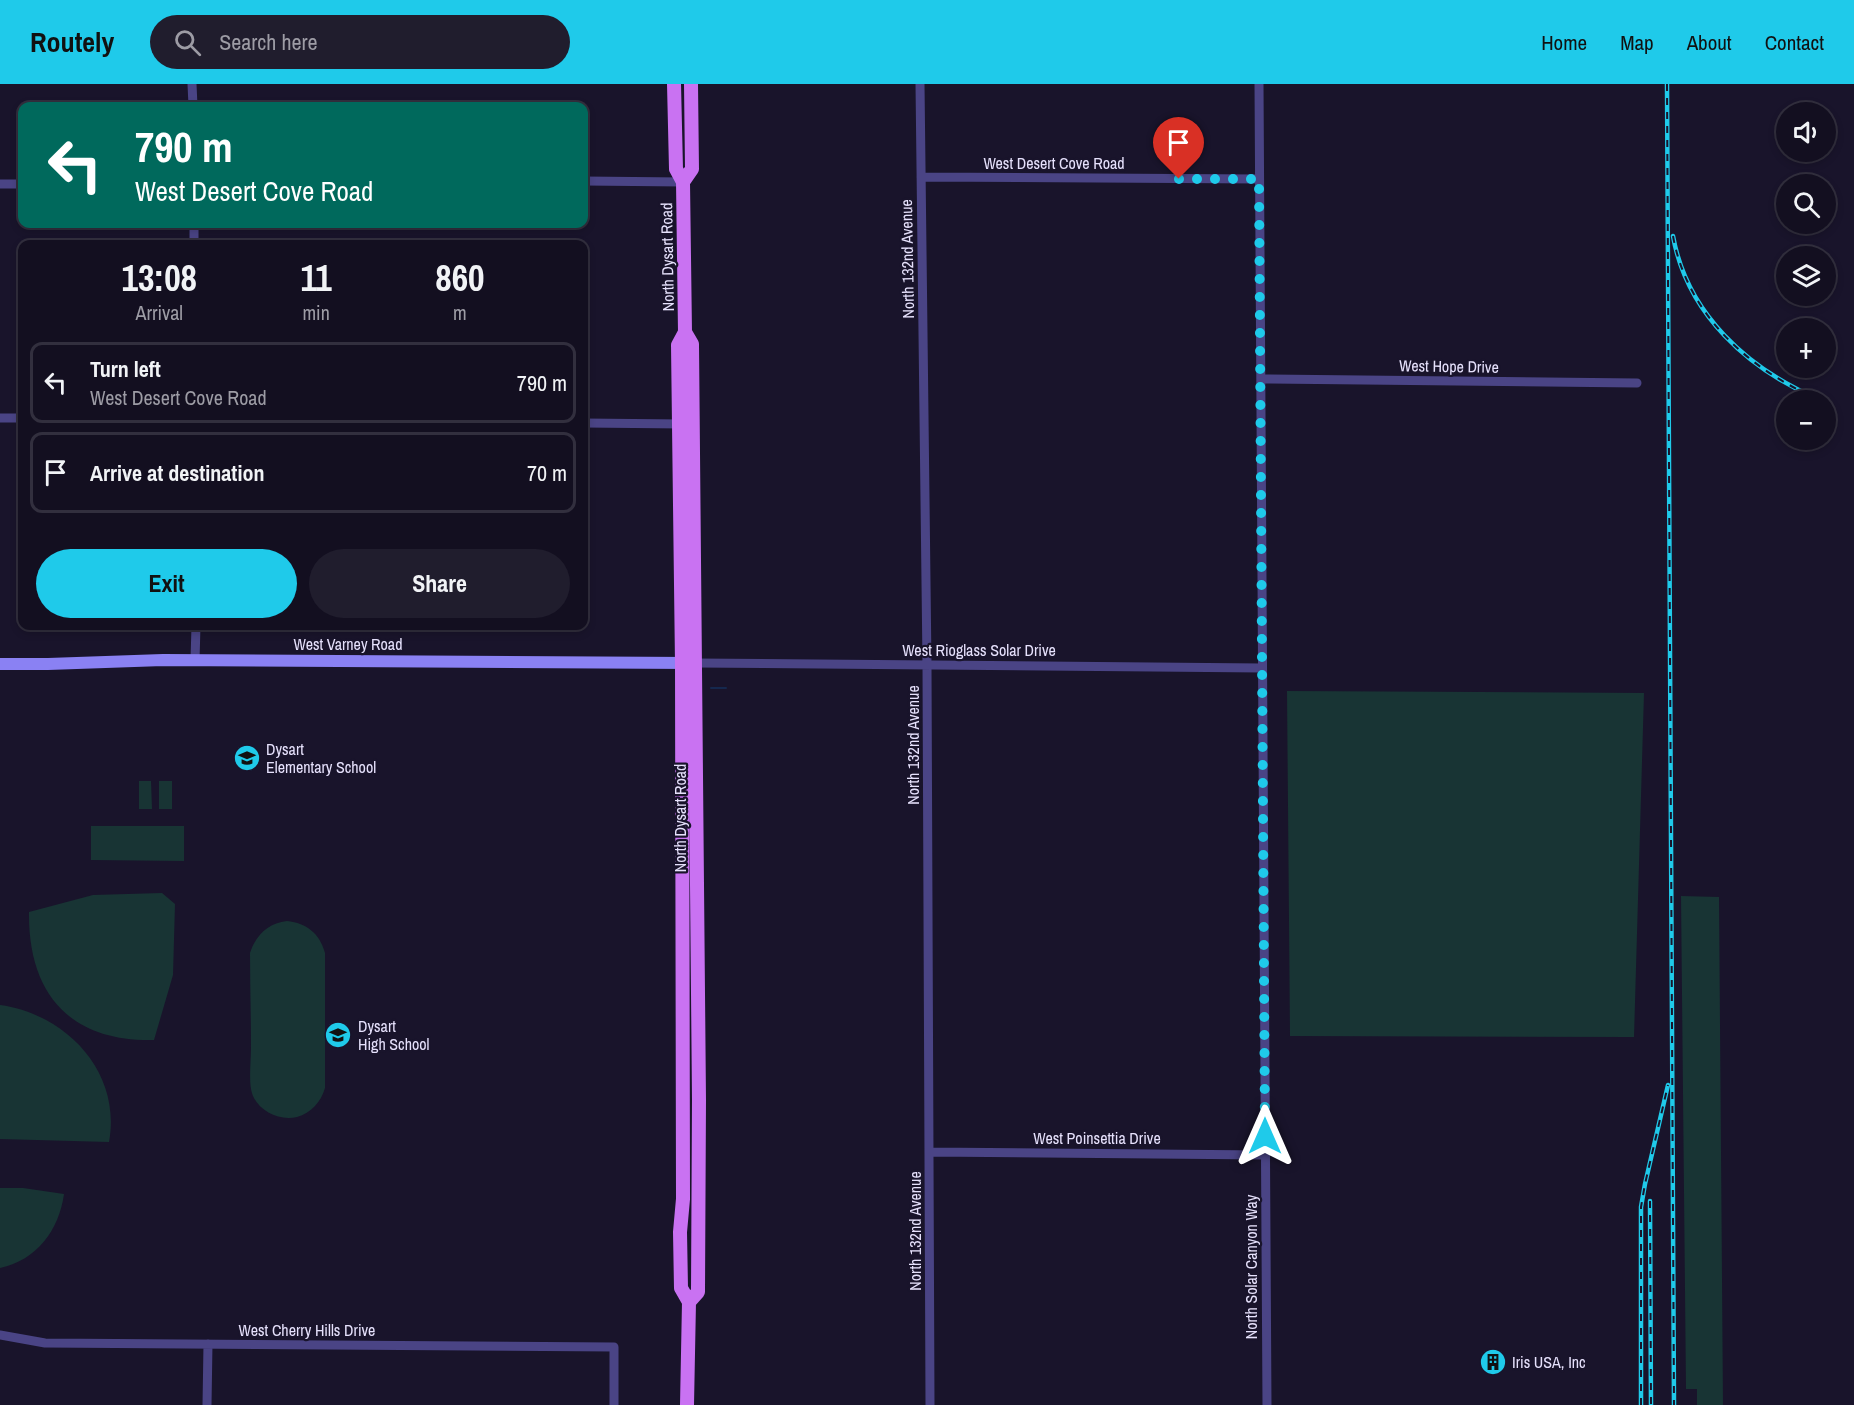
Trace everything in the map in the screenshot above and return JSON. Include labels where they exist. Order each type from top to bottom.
[{"type":"main road","name":"North Dysart Road","points":[[674,84],[676,169],[683,182],[685,332],[678,345],[679,424],[689,663],[699,1245],[698,1292],[689,1302]]},
{"type":"main road","name":"North Dysart Road","points":[[683,182],[692,169],[691,84]]},
{"type":"main road","name":"North Dysart Road","points":[[685,332],[692,344],[693,424],[683,1199],[680,1232],[681,1288],[689,1302],[687,1405]]},
{"type":"main road","points":[[681,1288],[691,1273],[691,1256],[699,1245]]},
{"type":"street","points":[[192,84],[193,102]]},
{"type":"street","name":"North 132nd Avenue","points":[[920,84],[927,665],[930,1405]]},
{"type":"street","name":"North Solar Canyon Way","points":[[1259,84],[1267,1405]]},
{"type":"street","name":"West Desert Cove Road","points":[[921,177],[1259,179]]},
{"type":"street","points":[[588,181],[683,182]]},
{"type":"street","points":[[0,184],[18,184]]},
{"type":"street","name":"West Hope Drive","points":[[1261,379],[1637,383]]},
{"type":"street","points":[[0,418],[18,418]]},
{"type":"street","points":[[588,423],[693,424]]},
{"type":"street","points":[[195,660],[196,630]]},
{"type":"street","name":"West Varney Road","points":[[0,664],[195,660],[689,663]]},
{"type":"street","name":"West Rioglass Solar Drive","points":[[689,663],[1262,668]]},
{"type":"street","name":"West Poinsettia Drive","points":[[929,1152],[1265,1155]]},
{"type":"street","name":"West Cherry Hills Drive","points":[[0,1335],[45,1343],[614,1347],[614,1405]]},
{"type":"street","points":[[207,1405],[208,1344]]},
{"type":"green space","points":[[1287,691],[1644,693],[1634,1037],[1290,1036]]},
{"type":"green space","points":[[139,781],[151,781],[152,809],[139,809]]},
{"type":"green space","points":[[159,781],[172,781],[172,809],[159,809]]},
{"type":"green space","points":[[91,826],[184,826],[184,861],[91,860]]},
{"type":"green space","points":[[162,893],[175,904],[173,975],[154,1040],[124,1038],[99,1032],[77,1022],[60,1008],[46,989],[36,967],[29,912],[93,895]]},
{"type":"green space","points":[[1681,896],[1719,897],[1723,1405],[1697,1405],[1697,1389],[1686,1389]]},
{"type":"green space","points":[[287,921],[301,924],[312,931],[320,940],[325,953],[325,1088],[311,1110],[297,1117],[282,1118],[262,1108],[257,1103],[251,1089],[250,953],[259,935],[274,924]]},
{"type":"green space","points":[[0,1005],[47,1020],[67,1034],[84,1051],[98,1070],[107,1092],[111,1116],[109,1142],[0,1139]]},
{"type":"green space","points":[[0,1188],[23,1188],[64,1194],[57,1220],[44,1242],[25,1258],[0,1268]]},
{"type":"waterway","points":[[711,688],[726,688]]},
{"type":"railway","points":[[1667,84],[1674,1405]]},
{"type":"railway","points":[[1673,236],[1680,264],[1692,290],[1724,336],[1768,372],[1798,390]]},
{"type":"railway","points":[[1641,1405],[1641,1207],[1668,1085]]},
{"type":"railway","points":[[1650,1201],[1651,1405]]},
{"type":"place","name":"Dysart Elementary School","points":[[247,758]]},
{"type":"place","name":"Dysart High School","points":[[338,1035]]},
{"type":"place","name":"Iris USA, Inc","points":[[1493,1362]]},
{"type":"route","points":[[1179,179],[1259,179],[1265,1136]]}]
